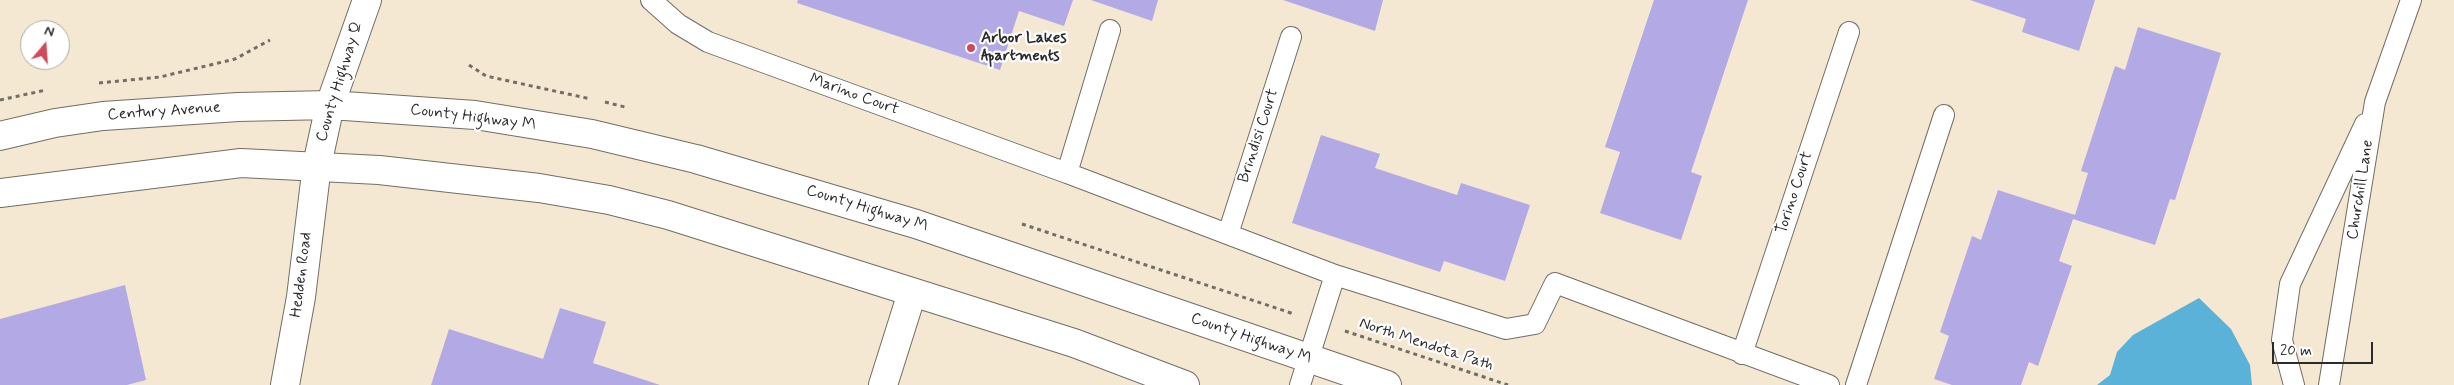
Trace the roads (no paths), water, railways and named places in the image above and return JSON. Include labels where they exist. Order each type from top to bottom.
[{"type":"main road","name":"County Highway Q","points":[[317,165],[330,105],[367,0]]},
{"type":"main road","name":"Century Avenue","points":[[0,136],[55,123],[104,116],[238,107],[330,105]]},
{"type":"main road","name":"County Highway M","points":[[330,105],[475,115],[612,138],[659,148],[916,224],[1387,385]]},
{"type":"main road","points":[[0,193],[242,163],[317,165],[496,182],[610,200],[694,223],[1074,344],[1185,385]]},
{"type":"main road","name":"Hedden Road","points":[[285,385],[296,324],[317,165]]},
{"type":"main road","points":[[883,385],[912,293]]},
{"type":"lane","name":"Marino Court","points":[[651,0],[678,24],[708,42],[1067,173],[1335,275],[1506,329],[1535,324],[1555,283],[1742,354]]},
{"type":"lane","name":"Churchill Lane","points":[[2329,385],[2376,102],[2411,0]]},
{"type":"lane","points":[[1067,173],[1110,30]]},
{"type":"lane","name":"Torino Court","points":[[1742,354],[1849,32]]},
{"type":"lane","name":"Brindisi Court","points":[[1228,234],[1291,38]]},
{"type":"lane","points":[[2294,385],[2282,340],[2290,284],[2376,102]]},
{"type":"lane","points":[[1856,385],[1944,115]]},
{"type":"lane","points":[[1300,385],[1335,275]]},
{"type":"lane","points":[[1742,354],[1829,385]]},
{"type":"water","points":[[2199,298],[2231,329],[2250,365],[2252,385],[2097,385],[2110,375],[2117,352],[2133,335]]},
{"type":"place","name":"Arbor Lakes Apartments","points":[[971,48]]}]
